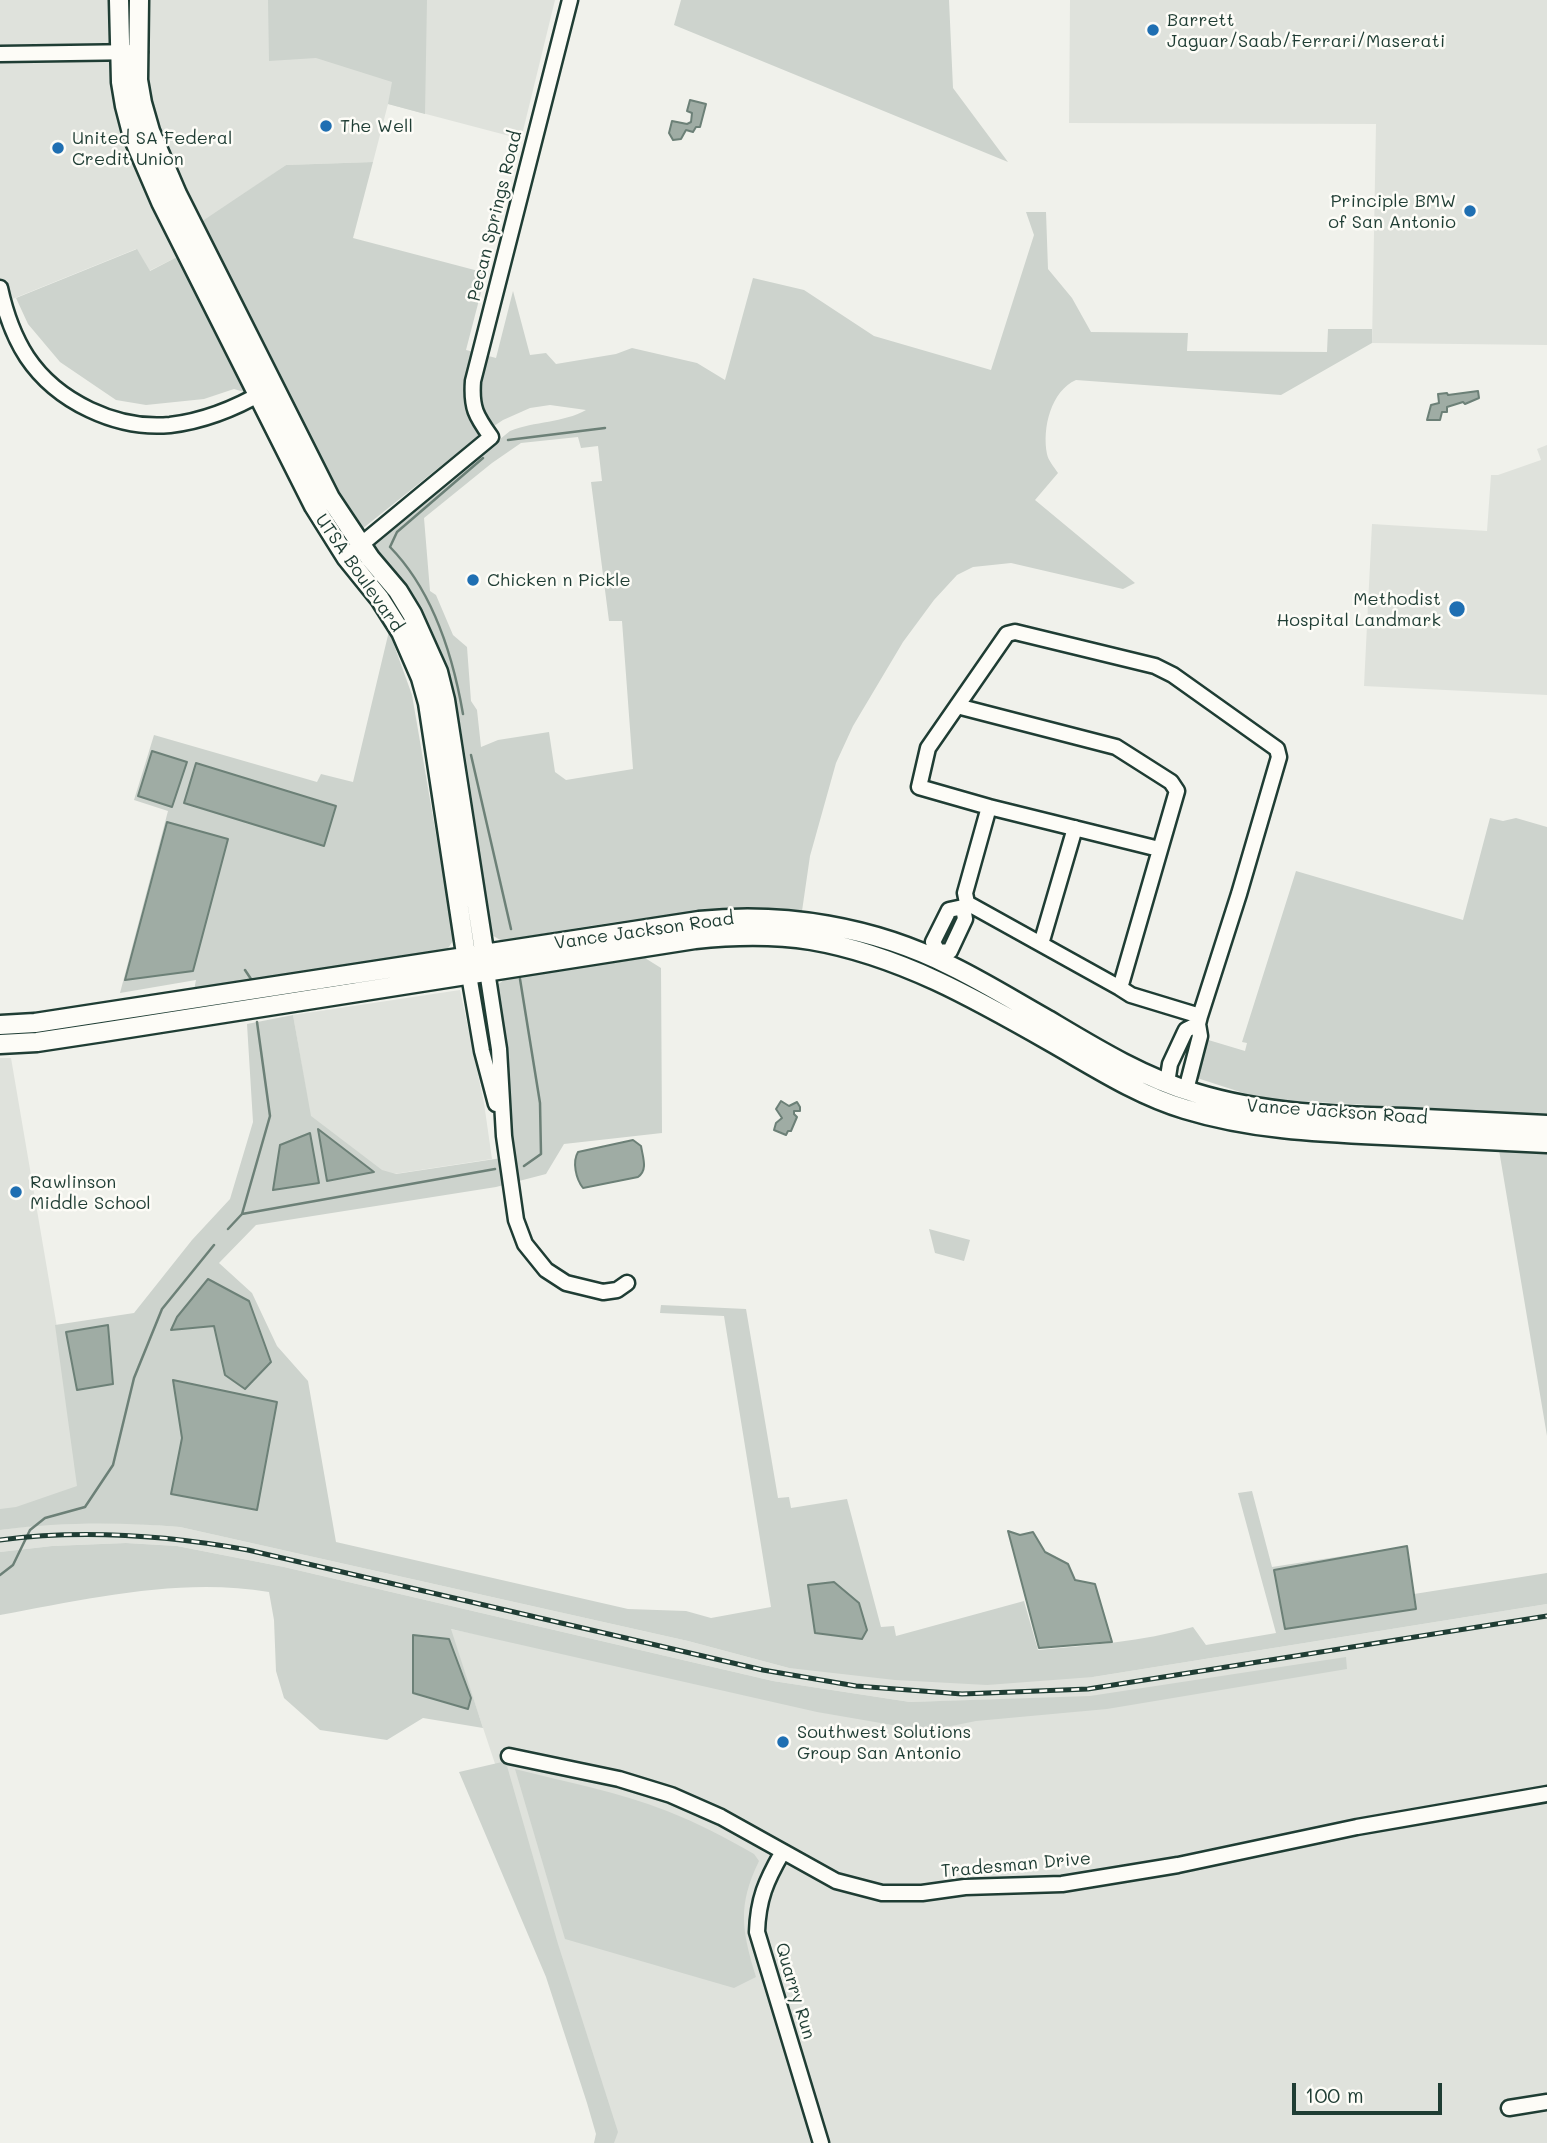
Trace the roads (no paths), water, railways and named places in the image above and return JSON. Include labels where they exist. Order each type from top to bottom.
[{"type":"main road","name":"UTSA Boulevard","points":[[119,0],[121,82],[128,123],[274,386],[330,498],[360,544],[406,603],[438,672],[445,700],[477,964]]},
{"type":"main road","name":"UTSA Boulevard","points":[[139,0],[138,80],[145,118],[184,227],[257,396],[314,506],[346,557],[389,611],[421,678],[477,964]]},
{"type":"main road","name":"Vance Jackson Road","points":[[0,1044],[103,1032],[732,918],[812,922],[859,932],[937,956],[1127,1066],[1186,1090],[1239,1105],[1275,1111],[1547,1125]]},
{"type":"main road","name":"Vance Jackson Road","points":[[0,1025],[35,1023],[477,964],[695,939],[734,935],[809,940],[855,950],[903,965],[943,983],[1122,1082],[1183,1108],[1266,1128],[1547,1143]]},
{"type":"street","name":"Pecan Springs Road","points":[[360,544],[491,437],[477,417],[471,401],[473,381],[570,0]]},
{"type":"street","points":[[0,54],[140,52]]},
{"type":"street","points":[[0,288],[26,356],[37,370],[70,398],[101,415],[124,422],[170,425],[210,417],[274,386]]},
{"type":"street","points":[[346,557],[360,544]]},
{"type":"street","points":[[1159,849],[919,787],[928,748],[1007,634],[1016,632],[1156,666],[1277,749],[1279,757],[1272,782],[1199,1020],[1200,1036],[1186,1090]]},
{"type":"street","points":[[957,706],[1116,747],[1171,782],[1177,791],[1119,988]]},
{"type":"street","points":[[989,807],[965,892],[965,905],[965,919],[950,951],[937,956],[933,942],[943,920],[949,911],[965,905],[1131,995],[1199,1020]]},
{"type":"street","points":[[1041,944],[1075,828]]},
{"type":"street","points":[[943,920],[961,928]]},
{"type":"street","name":"UTSA Boulevard","points":[[477,964],[482,1051],[504,1136],[516,1220],[526,1244],[546,1270],[566,1283],[603,1292],[617,1290],[627,1283]]},
{"type":"street","points":[[1167,1083],[1170,1064],[1186,1030],[1199,1020]]},
{"type":"street","points":[[1178,1046],[1195,1051]]},
{"type":"street","name":"Tradesman Drive","points":[[509,1756],[619,1779],[671,1795],[721,1817],[836,1881],[882,1893],[1062,1884],[1178,1865],[1357,1827],[1547,1794]]},
{"type":"street","name":"Quarry Run","points":[[782,1853],[766,1882],[758,1907],[757,1932],[821,2143]]},
{"type":"street","points":[[1508,2108],[1547,2102]]},
{"type":"waterway","points":[[508,440],[605,428]]},
{"type":"waterway","points":[[463,714],[447,647],[429,603],[405,564],[390,547],[397,532],[483,458]]},
{"type":"waterway","points":[[471,755],[511,929]]},
{"type":"waterway","points":[[245,970],[251,979]]},
{"type":"waterway","points":[[520,979],[540,1103],[541,1154],[524,1166]]},
{"type":"waterway","points":[[228,1229],[242,1214],[270,1116],[257,1022]]},
{"type":"waterway","points":[[242,1214],[495,1169]]},
{"type":"waterway","points":[[0,1575],[13,1565],[30,1530],[45,1518],[85,1507],[113,1465],[134,1378],[162,1309],[214,1245]]},
{"type":"railway","points":[[0,1540],[93,1534],[155,1537],[217,1545],[763,1670],[856,1686],[962,1694],[1088,1689],[1547,1616]]},
{"type":"place","name":"Barrett Jaguar/Saab/Ferrari/Maserati","points":[[1153,30]]},
{"type":"place","name":"The Well","points":[[326,126]]},
{"type":"place","name":"United SA Federal Credit Union","points":[[58,148]]},
{"type":"place","name":"Principle BMW of San Antonio","points":[[1470,211]]},
{"type":"place","name":"Chicken n Pickle","points":[[473,580]]},
{"type":"place","name":"Methodist Hospital Landmark","points":[[1457,609]]},
{"type":"place","name":"Rawlinson Middle School","points":[[16,1192]]},
{"type":"place","name":"Southwest Solutions Group San Antonio","points":[[783,1742]]}]
